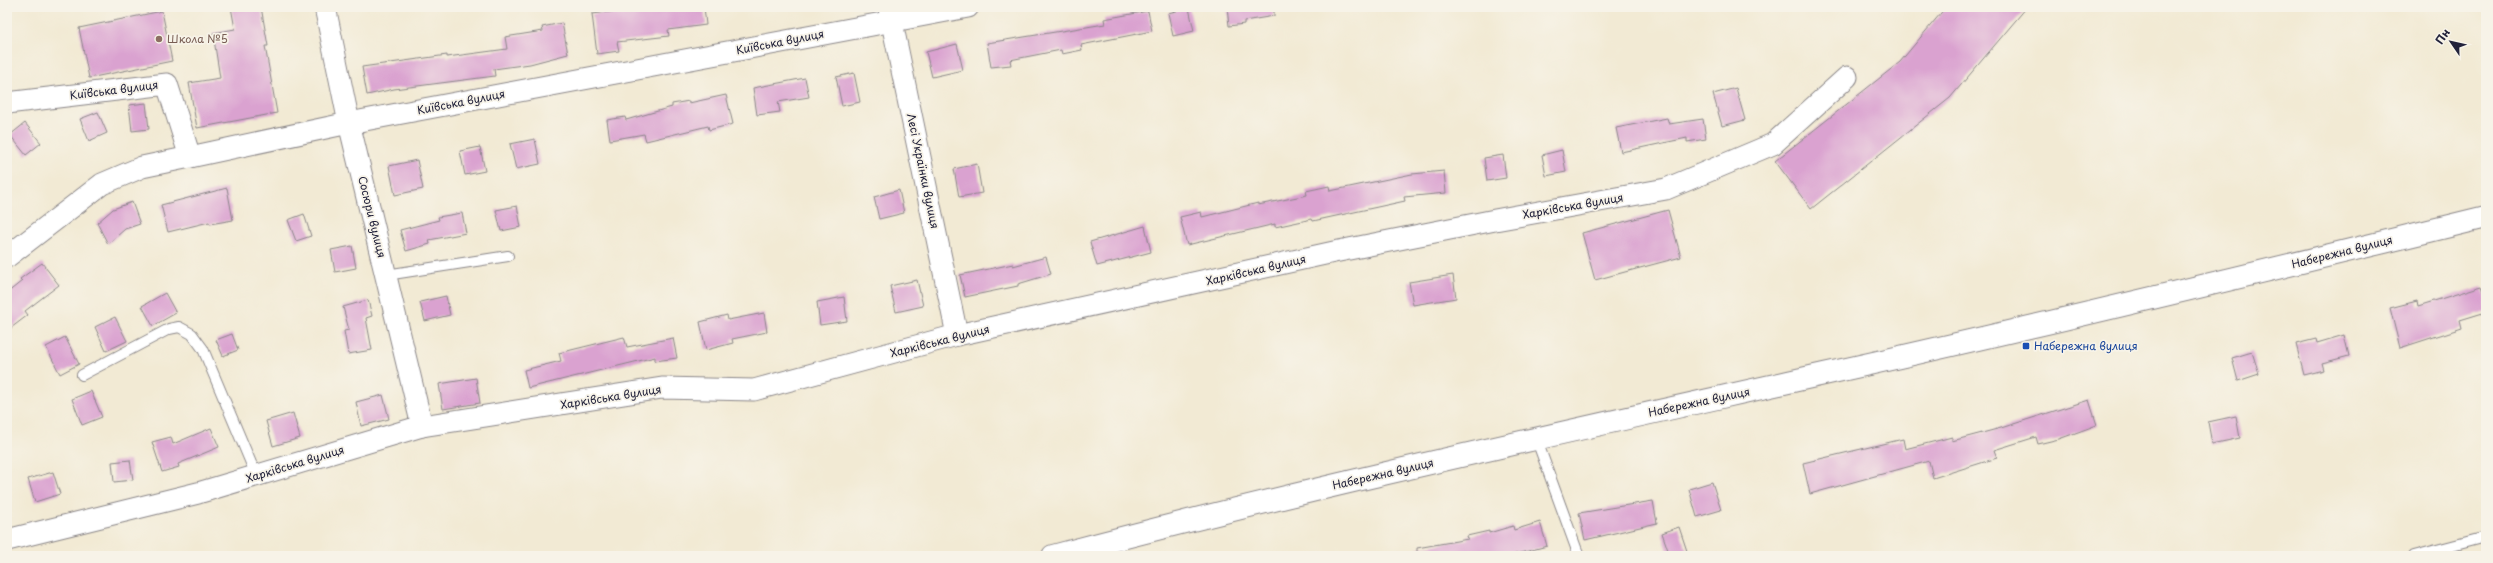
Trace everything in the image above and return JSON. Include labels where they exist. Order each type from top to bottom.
[{"type":"main road","name":"Набережна вулиця","points":[[1053,556],[1176,523],[1536,438],[2195,289],[2486,217]]},
{"type":"street","name":"Сосюри вулиця","points":[[325,7],[349,123],[422,426]]},
{"type":"street","name":"Київська вулиця","points":[[7,103],[167,84],[190,157],[349,123],[890,14],[968,7]]},
{"type":"street","name":"Лесі Українки вулиця","points":[[890,14],[957,335]]},
{"type":"street","name":"Харківська вулиця","points":[[7,540],[198,493],[422,426],[662,388],[754,390],[957,335],[1334,252],[1495,220],[1666,189],[1773,144],[1847,77]]},
{"type":"street","points":[[7,257],[102,184],[142,166],[190,157]]},
{"type":"lane","points":[[386,275],[508,256]]},
{"type":"lane","points":[[82,376],[169,329],[179,327],[192,334],[203,349],[256,476]]},
{"type":"lane","points":[[1536,438],[1579,556]]},
{"type":"lane","points":[[2414,556],[2486,537]]},
{"type":"building","points":[[231,7],[261,7],[268,46],[265,46],[277,113],[197,128],[189,83],[220,78],[213,33],[235,29]]},
{"type":"building","points":[[653,7],[704,7],[706,25],[668,30],[669,36],[617,42],[619,51],[597,54],[592,14]]},
{"type":"building","points":[[1227,7],[1274,7],[1274,16],[1244,21],[1244,24],[1229,26]]},
{"type":"building","points":[[1946,7],[2027,7],[1950,98],[1811,209],[1775,161],[1900,62]]},
{"type":"building","points":[[1189,8],[1194,31],[1173,36],[1168,13]]},
{"type":"building","points":[[162,11],[172,61],[89,78],[79,28]]},
{"type":"building","points":[[1148,11],[1152,31],[1081,45],[1082,50],[1062,54],[1061,50],[1010,60],[1011,65],[991,67],[987,43],[1105,24],[1104,19]]},
{"type":"building","points":[[562,23],[568,54],[530,64],[494,69],[495,76],[394,89],[367,95],[362,67],[447,55],[447,57],[507,49],[505,37],[543,31],[542,27]]},
{"type":"building","points":[[957,44],[963,70],[932,77],[926,52]]},
{"type":"building","points":[[854,73],[860,102],[842,106],[836,77]]},
{"type":"building","points":[[805,78],[809,97],[778,102],[780,112],[757,115],[753,88]]},
{"type":"building","points":[[1736,88],[1745,120],[1722,126],[1713,94]]},
{"type":"building","points":[[726,95],[733,124],[709,130],[708,126],[646,141],[644,134],[610,140],[607,120],[625,117],[626,120],[672,107],[672,104],[689,101],[689,103]]},
{"type":"building","points":[[146,103],[149,129],[132,131],[129,105]]},
{"type":"building","points":[[98,112],[107,133],[89,141],[80,119]]},
{"type":"building","points":[[1667,118],[1669,124],[1703,119],[1706,139],[1687,142],[1687,138],[1621,152],[1616,128]]},
{"type":"building","points":[[25,123],[41,143],[26,155],[10,135]]},
{"type":"building","points":[[535,139],[540,164],[516,169],[510,144]]},
{"type":"building","points":[[480,147],[485,171],[465,175],[460,151]]},
{"type":"building","points":[[1562,150],[1566,172],[1546,176],[1542,155]]},
{"type":"building","points":[[1503,155],[1506,178],[1487,181],[1484,158]]},
{"type":"building","points":[[417,160],[423,189],[395,195],[389,166]]},
{"type":"building","points":[[977,164],[982,193],[959,197],[954,169]]},
{"type":"building","points":[[1444,171],[1446,193],[1404,197],[1405,201],[1313,221],[1312,219],[1275,227],[1275,224],[1187,245],[1180,217],[1201,212],[1202,217],[1258,203],[1258,205],[1307,195],[1306,191],[1329,186],[1330,191],[1412,174]]},
{"type":"building","points":[[227,188],[233,220],[210,224],[209,222],[168,232],[161,205]]},
{"type":"building","points":[[899,190],[904,213],[879,219],[874,197]]},
{"type":"building","points":[[132,202],[140,224],[125,229],[108,244],[97,223],[113,209]]},
{"type":"building","points":[[517,206],[521,227],[501,231],[496,210]]},
{"type":"building","points":[[1668,210],[1681,257],[1595,280],[1582,233]]},
{"type":"building","points":[[462,213],[466,233],[429,240],[430,244],[406,251],[400,230],[439,220],[438,217]]},
{"type":"building","points":[[304,214],[311,236],[296,241],[288,220]]},
{"type":"building","points":[[1145,226],[1151,252],[1097,266],[1090,242]]},
{"type":"building","points":[[352,246],[356,268],[335,272],[331,250]]},
{"type":"building","points":[[1046,257],[1051,274],[1018,284],[1018,286],[965,297],[960,275],[1013,264],[1013,266]]},
{"type":"building","points":[[42,263],[59,285],[25,311],[28,315],[7,331],[7,293],[22,281],[20,279]]},
{"type":"building","points":[[1453,275],[1456,298],[1413,305],[1409,282]]},
{"type":"building","points":[[917,280],[923,306],[896,312],[890,286]]},
{"type":"building","points":[[2482,286],[2486,297],[2486,312],[2460,320],[2462,328],[2400,348],[2390,308],[2417,301],[2418,306]]},
{"type":"building","points":[[165,293],[176,313],[153,326],[142,306]]},
{"type":"building","points":[[446,296],[450,315],[425,321],[420,302]]},
{"type":"building","points":[[844,297],[847,321],[820,325],[817,302]]},
{"type":"building","points":[[368,300],[372,316],[366,318],[372,350],[348,354],[344,331],[349,330],[343,307]]},
{"type":"building","points":[[764,313],[767,332],[732,339],[733,343],[706,350],[700,322],[727,315],[728,320]]},
{"type":"building","points":[[115,317],[127,341],[106,351],[95,327]]},
{"type":"building","points":[[232,334],[238,350],[223,356],[216,340]]},
{"type":"building","points":[[2344,335],[2349,356],[2322,363],[2324,370],[2304,375],[2296,344],[2316,339],[2317,343]]},
{"type":"building","points":[[65,337],[79,364],[60,374],[46,347]]},
{"type":"building","points":[[624,337],[627,347],[673,338],[677,358],[655,361],[655,357],[528,388],[524,370],[561,361],[559,353]]},
{"type":"building","points":[[2252,352],[2259,374],[2238,381],[2232,358]]},
{"type":"building","points":[[476,378],[480,403],[443,409],[439,384]]},
{"type":"building","points":[[91,391],[102,417],[82,425],[72,399]]},
{"type":"building","points":[[383,395],[389,419],[361,426],[356,402]]},
{"type":"building","points":[[2089,400],[2097,425],[2059,439],[2038,444],[2036,437],[1994,450],[1997,458],[1933,478],[1929,461],[1810,494],[1803,463],[1903,439],[1905,449],[1952,437],[1952,441],[2001,428]]},
{"type":"building","points":[[293,413],[300,438],[273,446],[266,421]]},
{"type":"building","points":[[2236,416],[2240,438],[2212,444],[2208,422]]},
{"type":"building","points":[[211,428],[219,447],[178,464],[179,467],[162,472],[152,442],[171,437],[173,444]]},
{"type":"building","points":[[130,460],[133,480],[114,482],[112,462]]},
{"type":"building","points":[[53,472],[60,494],[35,502],[28,479]]},
{"type":"building","points":[[1712,482],[1721,510],[1697,517],[1689,489]]},
{"type":"building","points":[[1653,501],[1657,523],[1585,540],[1579,513]]},
{"type":"building","points":[[1540,522],[1547,546],[1508,556],[1417,556],[1417,548],[1468,539],[1467,536],[1489,531],[1489,533],[1513,526],[1514,530]]},
{"type":"building","points":[[1679,527],[1687,551],[1670,556],[1662,533]]},
{"type":"place","name":"Школа №5","points":[[159,39]]},
{"type":"place","name":"Набережна вулиця","points":[[2026,346]]}]
